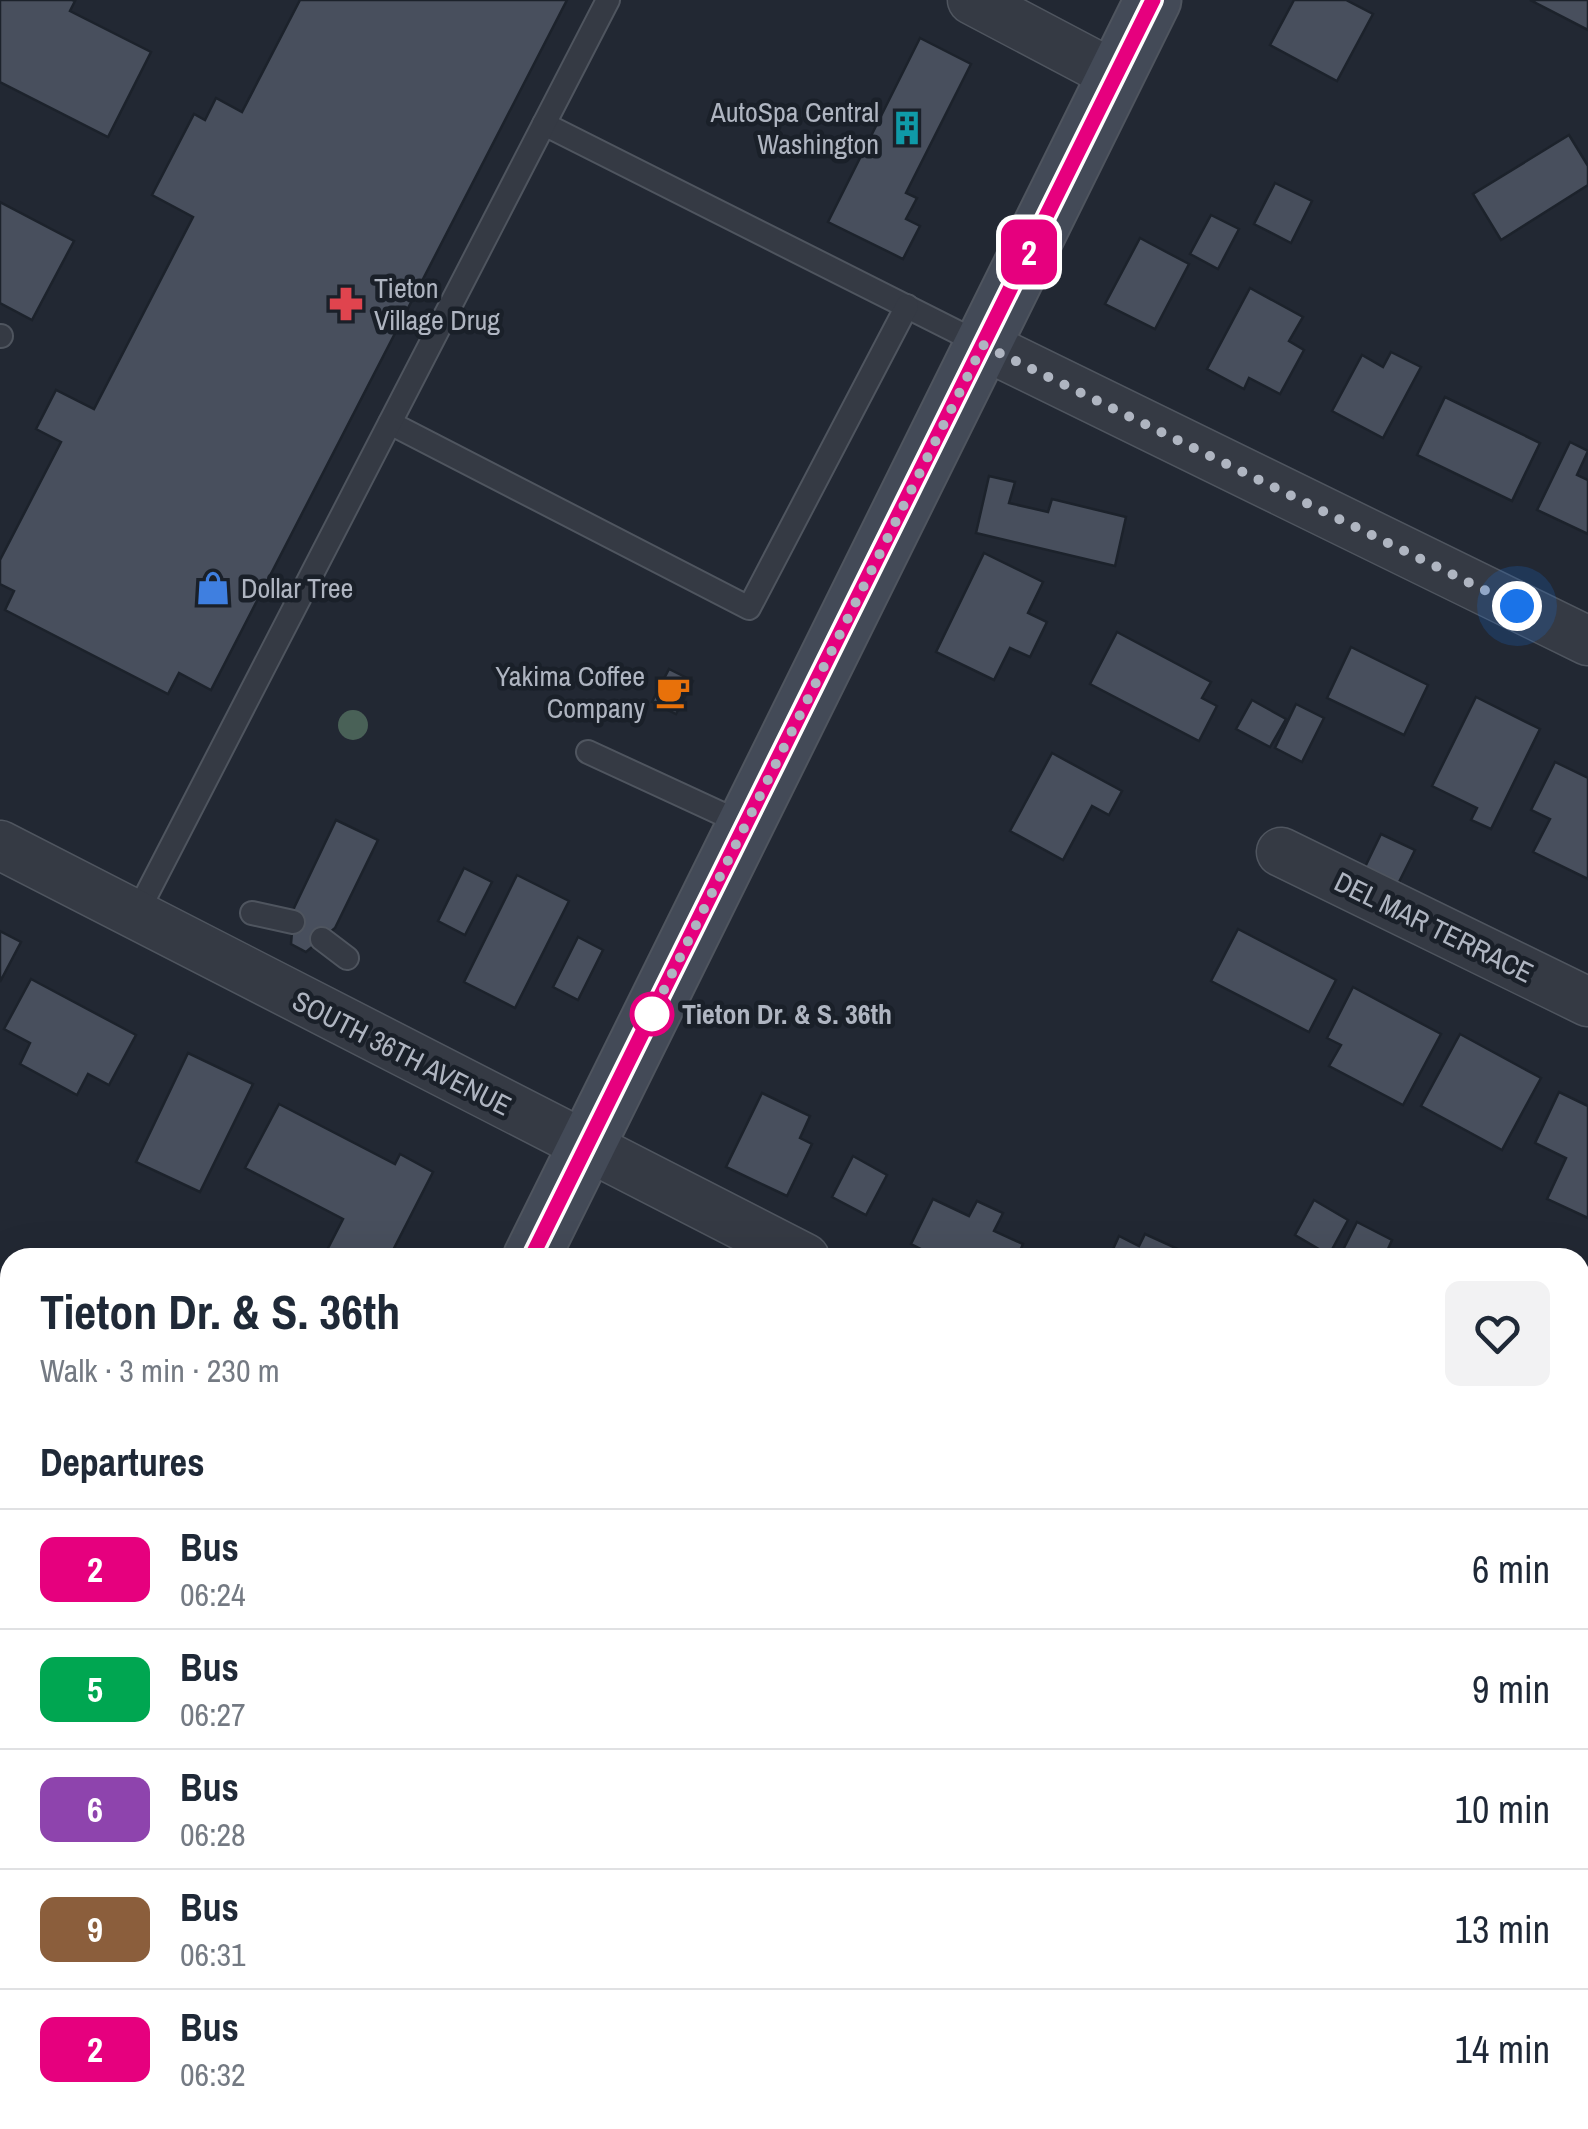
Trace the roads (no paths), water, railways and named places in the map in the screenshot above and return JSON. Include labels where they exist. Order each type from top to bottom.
[{"type":"main road","points":[[536,1248],[1153,0]]},
{"type":"street","points":[[972,0],[1116,76]]},
{"type":"street","points":[[983,345],[1588,641]]},
{"type":"street","name":"SOUTH 36TH AVENUE","points":[[0,845],[786,1248]]},
{"type":"street","name":"DEL MAR TERRACE","points":[[1281,852],[1588,1002]]},
{"type":"lane","points":[[136,915],[608,0]]},
{"type":"lane","points":[[544,124],[983,345]]},
{"type":"lane","points":[[390,422],[749,608],[906,306]]},
{"type":"lane","points":[[588,752],[746,825]]},
{"type":"lane","points":[[252,914],[293,922]]},
{"type":"lane","points":[[322,939],[347,958]]},
{"type":"place","name":"AutoSpa Central Washington","points":[[907,128]]},
{"type":"place","name":"Tieton Village Drug","points":[[346,304]]},
{"type":"place","name":"Dollar Tree","points":[[213,588]]},
{"type":"place","name":"Yakima Coffee Company","points":[[673,692]]},
{"type":"place","name":"Tieton Dr. & S. 36th","points":[[652,1014]]}]
